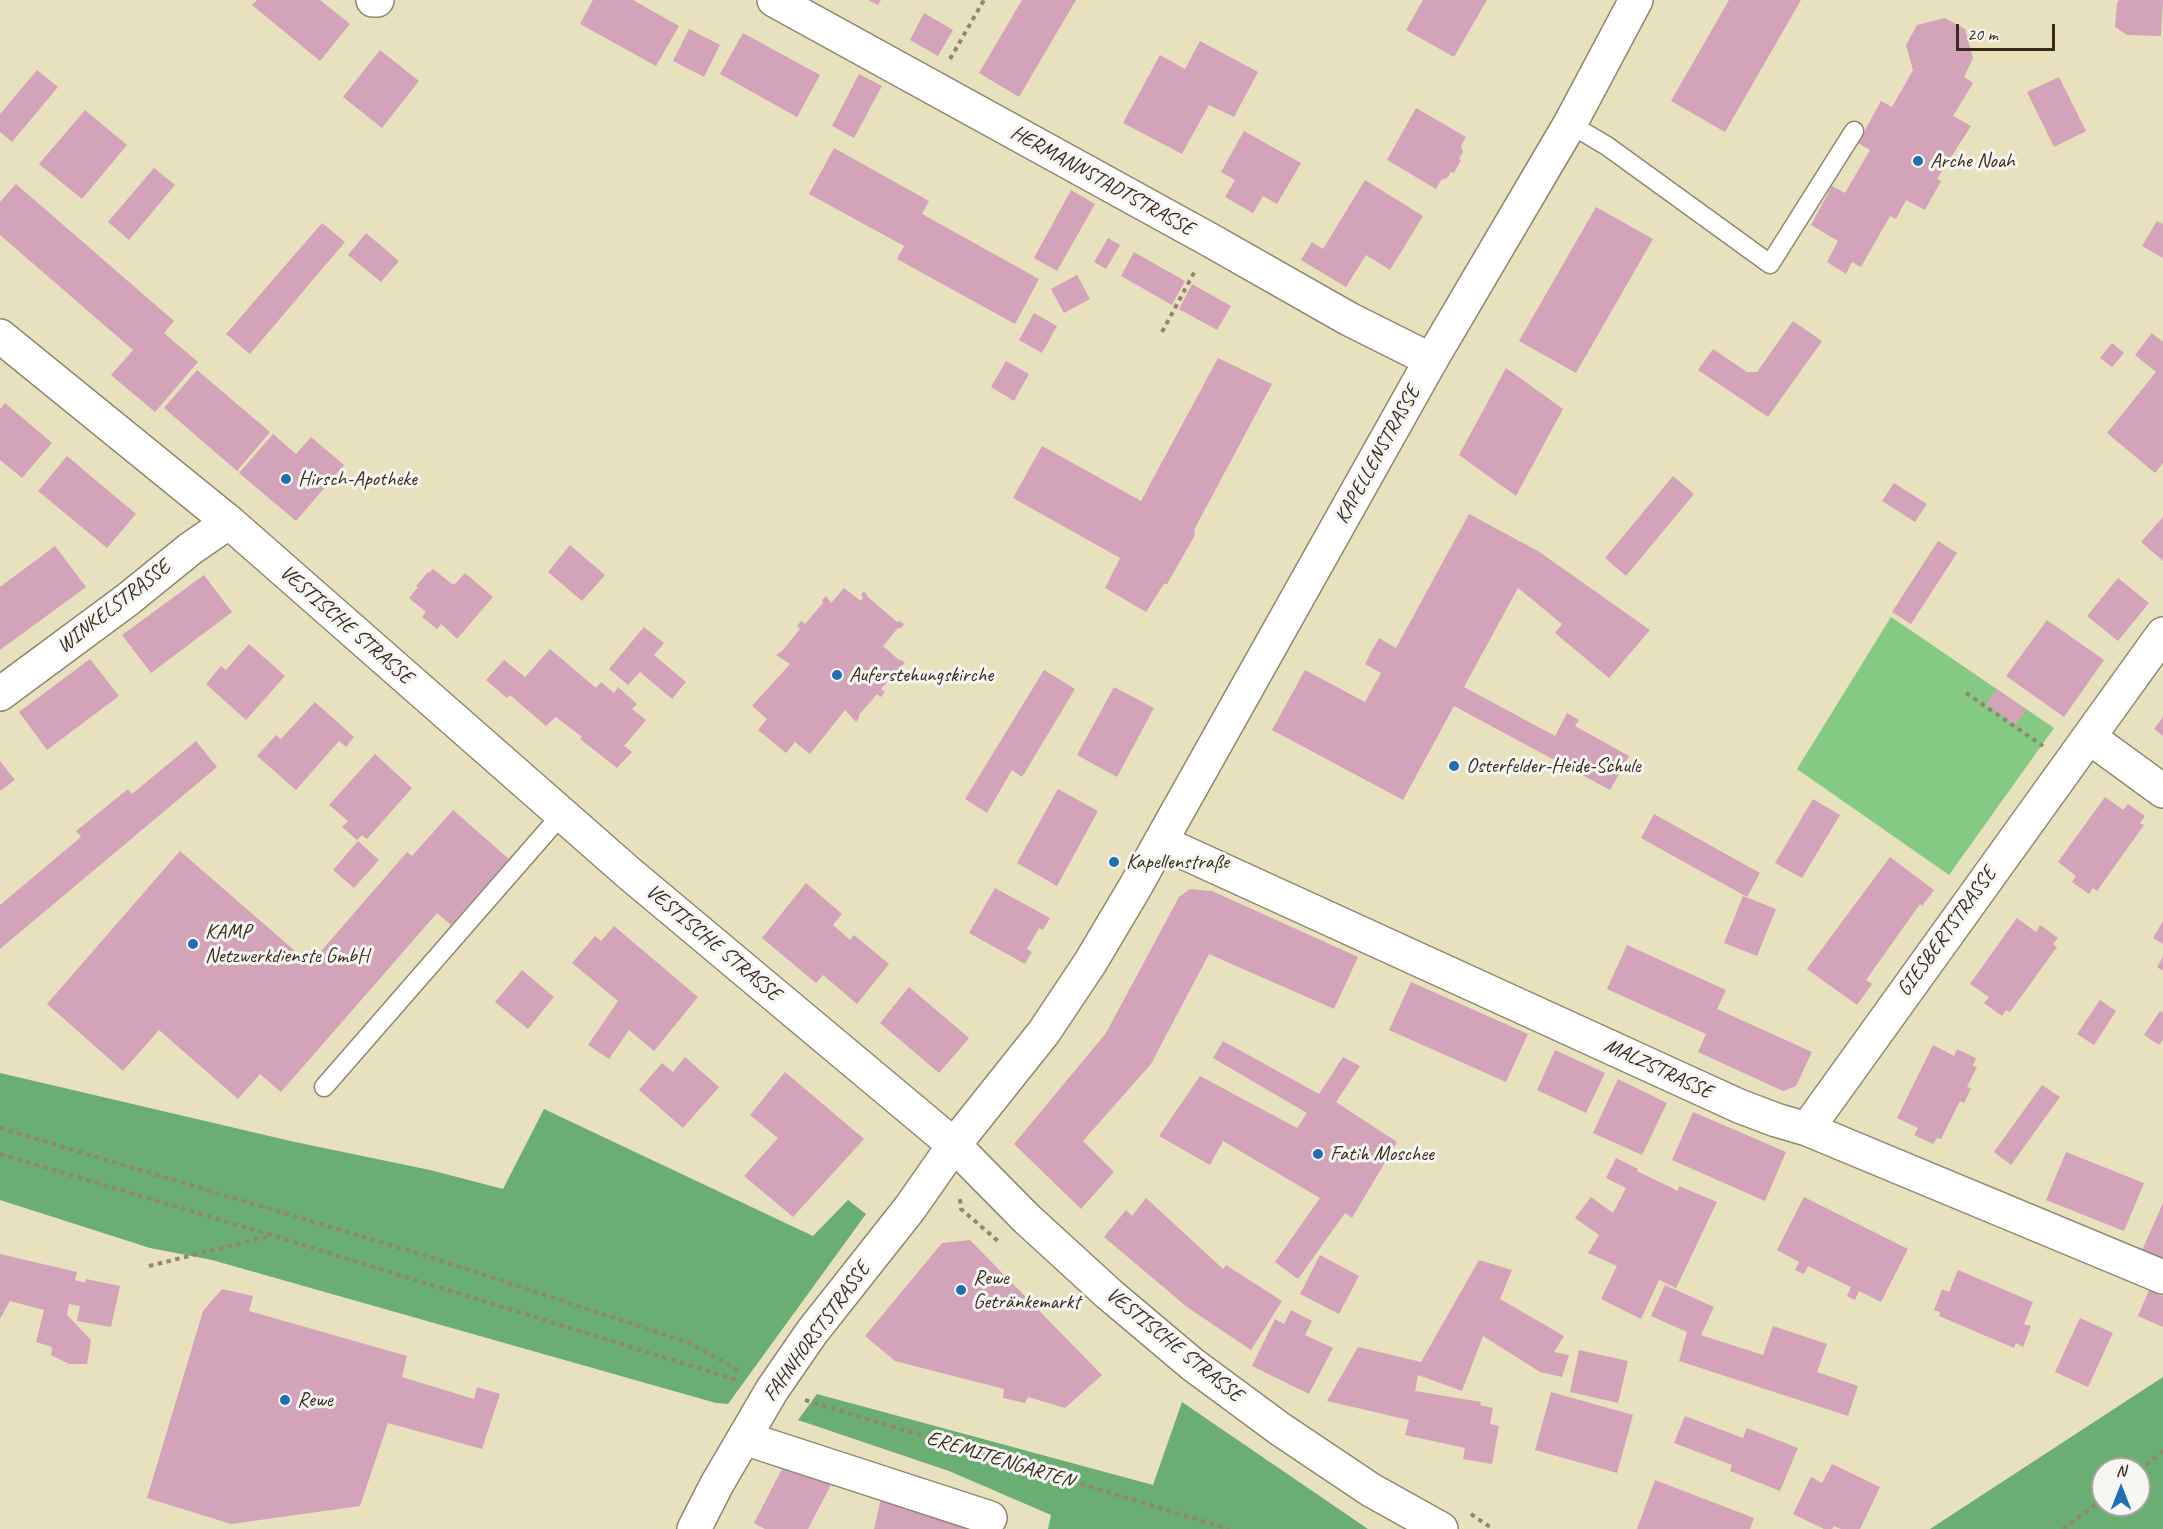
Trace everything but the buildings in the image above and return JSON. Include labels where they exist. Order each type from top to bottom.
[{"type":"street","name":"HERMANNSTADTSTRASSE","points":[[774,0],[809,9],[933,88],[1349,319],[1431,360]]},
{"type":"street","name":"KAPELLENSTRASSE","points":[[954,1145],[1044,1032],[1118,917],[1431,360],[1570,124],[1636,0]]},
{"type":"street","name":"VESTISCHE STRASSE","points":[[0,336],[229,522],[630,874],[954,1145],[1027,1219],[1109,1294],[1192,1364],[1280,1429],[1371,1490],[1453,1519]]},
{"type":"street","name":"WINKELSTRASSE","points":[[0,694],[127,600],[190,549],[229,522]]},
{"type":"street","name":"GIESBERTSTRASSE","points":[[1807,1129],[2163,634]]},
{"type":"street","points":[[2089,737],[2163,792]]},
{"type":"street","name":"MALZSTRASSE","points":[[1161,842],[1739,1106],[1807,1129],[2163,1277]]},
{"type":"street","name":"FAHNHORSTSTRASSE","points":[[694,1529],[772,1390],[812,1332],[910,1208],[954,1145]]},
{"type":"street","points":[[744,1438],[990,1518]]},
{"type":"lane","points":[[1570,124],[1607,146],[1770,264],[1854,130]]},
{"type":"lane","points":[[324,1087],[562,814]]},
{"type":"path","points":[[933,88],[984,0]]},
{"type":"path","points":[[1162,332],[1190,281]]},
{"type":"path","points":[[1966,693],[2069,763]]},
{"type":"path","points":[[0,1128],[424,1255],[690,1343],[772,1390]]},
{"type":"path","points":[[0,1154],[772,1390]]},
{"type":"path","points":[[149,1266],[271,1236]]},
{"type":"path","name":"EREMITENGARTEN","points":[[772,1390],[1229,1529]]},
{"type":"path","points":[[2151,1461],[2163,1451]]},
{"type":"path","points":[[2063,1529],[2091,1508]]},
{"type":"path","points":[[1453,1519],[1493,1529]]},
{"type":"green space","points":[[1891,617],[2054,728],[1949,875],[1797,769]]},
{"type":"green space","points":[[0,1073],[295,1142],[430,1170],[503,1189],[544,1109],[813,1236],[848,1200],[866,1214],[728,1404],[716,1403],[212,1260],[150,1248],[0,1200]]},
{"type":"green space","points":[[2163,1377],[2163,1529],[1930,1529]]},
{"type":"green space","points":[[817,1394],[1153,1485],[1182,1402],[1368,1529],[1048,1529],[1051,1515],[949,1471],[798,1420]]},
{"type":"place","name":"Arche Noah","points":[[1918,161]]},
{"type":"place","name":"Hirsch-Apotheke","points":[[286,479]]},
{"type":"place","name":"Auferstehungskirche","points":[[837,675]]},
{"type":"place","name":"Osterfelder-Heide-Schule","points":[[1454,766]]},
{"type":"place","name":"Kapellenstraße","points":[[1114,862]]},
{"type":"place","name":"KAMP Netzwerkdienste GmbH","points":[[193,944]]},
{"type":"place","name":"Fatih Moschee","points":[[1318,1154]]},
{"type":"place","name":"Rewe Getränkemarkt","points":[[961,1290]]},
{"type":"place","name":"Rewe","points":[[285,1400]]}]
